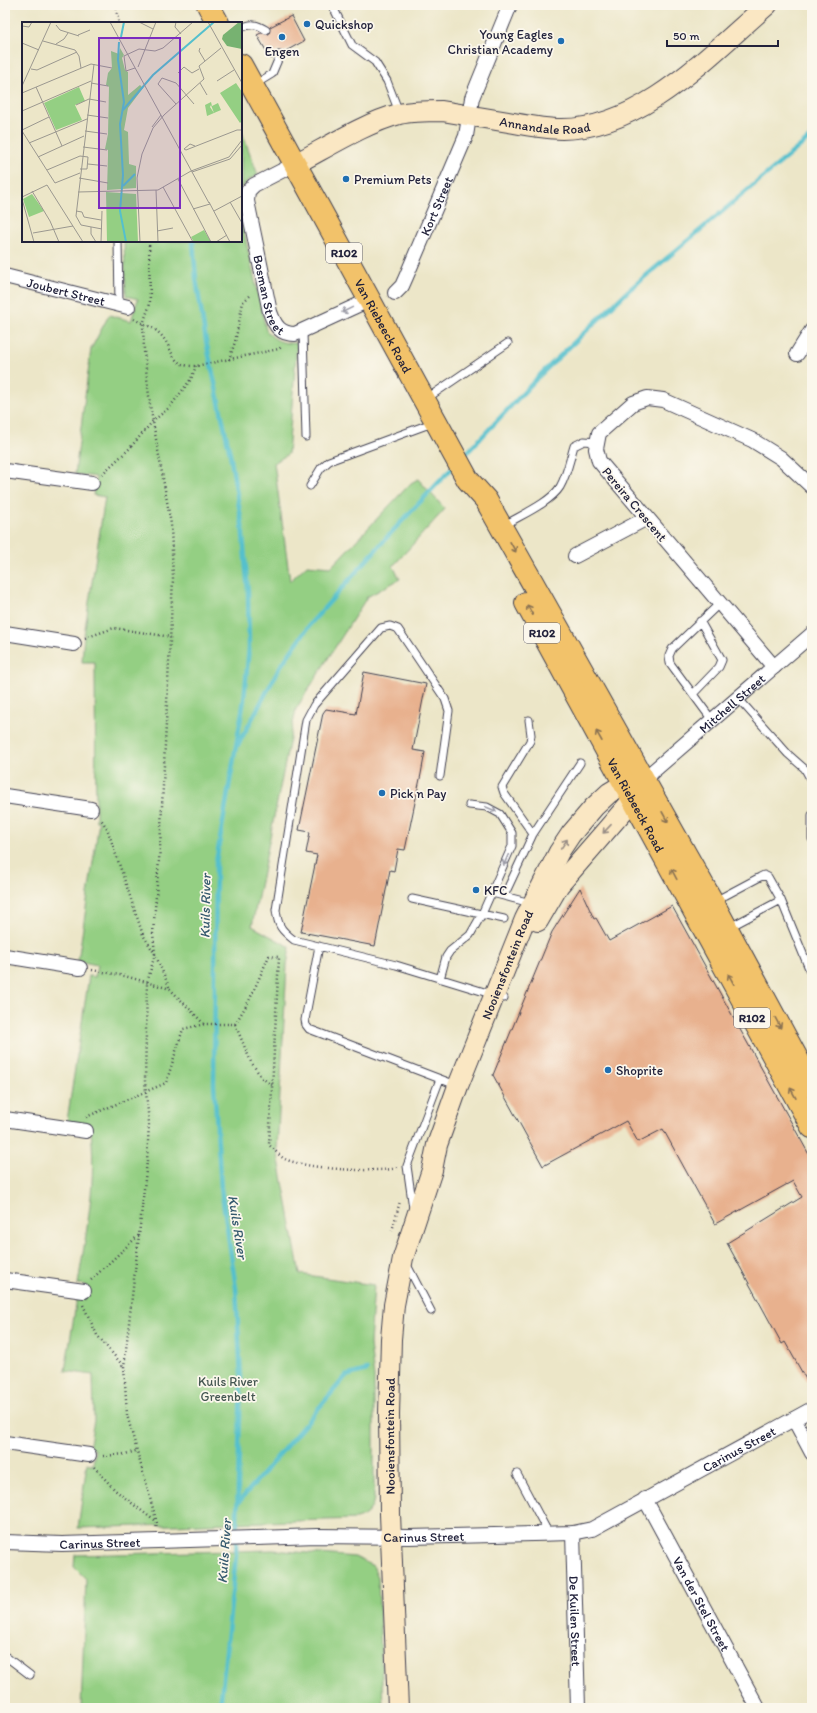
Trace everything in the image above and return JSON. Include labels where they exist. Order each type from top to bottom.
[{"type":"main road","points":[[208,5],[217,22]]},
{"type":"main road","name":"Van Riebeeck Road","points":[[242,67],[468,480],[486,500],[582,672],[812,1127]]},
{"type":"main road","name":"Van Riebeeck Road","points":[[468,480],[473,505],[639,783],[713,903],[812,1086]]},
{"type":"street","points":[[469,115],[472,98],[510,5]]},
{"type":"street","name":"Annandale Road","points":[[295,164],[378,121],[399,114],[423,111],[442,111],[561,129],[582,128],[602,124],[644,106],[664,92],[767,5]]},
{"type":"street","name":"Kort Street","points":[[395,293],[404,282],[466,136],[469,115]]},
{"type":"street","name":"Bosman Street","points":[[295,164],[254,185],[248,191],[247,201],[273,322],[278,329],[287,334],[303,332],[369,300]]},
{"type":"street","name":"Joubert Street","points":[[5,276],[126,310]]},
{"type":"street","points":[[797,354],[812,330]]},
{"type":"street","points":[[597,442],[599,433],[634,403],[647,398],[662,400],[752,440],[781,458],[812,486]]},
{"type":"street","name":"Pereira Crescent","points":[[597,442],[596,449],[598,461],[774,667]]},
{"type":"street","points":[[5,471],[92,483]]},
{"type":"street","points":[[575,556],[647,518]]},
{"type":"street","points":[[5,633],[74,644]]},
{"type":"street","name":"Mitchell Street","points":[[639,783],[812,634]]},
{"type":"street","name":"Nooiensfontein Road","points":[[432,1170],[446,1147],[472,1088],[499,996],[533,903],[559,852],[571,834],[594,807],[639,783]]},
{"type":"street","name":"Nooiensfontein Road","points":[[398,1708],[391,1537],[389,1414],[391,1339],[394,1305],[403,1258],[432,1170],[449,1082],[499,996],[559,885],[639,783]]},
{"type":"street","points":[[5,796],[91,809]]},
{"type":"street","points":[[5,956],[80,968]]},
{"type":"street","points":[[5,1119],[80,1130]]},
{"type":"street","points":[[5,1280],[84,1291]]},
{"type":"street","name":"Carinus Street","points":[[5,1542],[62,1544],[271,1538],[573,1533],[592,1529],[812,1409]]},
{"type":"street","points":[[794,1419],[812,1453]]},
{"type":"street","points":[[5,1443],[89,1455]]},
{"type":"street","name":"Van der Stel Street","points":[[645,1499],[758,1708]]},
{"type":"street","name":"De Kuilen Street","points":[[573,1533],[578,1708]]},
{"type":"lane","points":[[332,5],[352,45],[375,62],[387,81],[399,114]]},
{"type":"lane","points":[[242,28],[249,24],[254,24],[266,30]]},
{"type":"lane","points":[[252,86],[272,74],[280,55]]},
{"type":"lane","points":[[118,242],[126,310]]},
{"type":"lane","points":[[303,332],[306,436]]},
{"type":"lane","points":[[424,400],[508,343]]},
{"type":"lane","points":[[310,486],[321,468],[329,461],[437,422]]},
{"type":"lane","points":[[501,527],[552,497],[564,480],[574,446],[584,441],[597,442]]},
{"type":"lane","points":[[712,720],[670,663],[669,656],[672,649],[720,603]]},
{"type":"lane","points":[[693,694],[719,667],[722,660],[700,622]]},
{"type":"lane","points":[[440,776],[449,712],[445,699],[398,629],[390,626],[381,628],[314,705],[306,720],[276,910],[278,924],[285,933],[294,940],[396,965],[499,996]]},
{"type":"lane","points":[[738,698],[788,754],[805,769],[812,782]]},
{"type":"lane","points":[[529,720],[531,735],[530,741],[502,787],[504,793],[533,834]]},
{"type":"lane","points":[[504,896],[533,834],[580,762]]},
{"type":"lane","points":[[440,979],[446,957],[450,951],[470,935],[482,914],[512,846],[512,833],[504,819],[494,810],[487,807],[469,805]]},
{"type":"lane","points":[[812,815],[812,839]]},
{"type":"lane","points":[[713,903],[764,875],[768,877],[781,900],[810,971]]},
{"type":"lane","points":[[492,892],[533,903]]},
{"type":"lane","points":[[412,899],[504,919]]},
{"type":"lane","points":[[727,928],[781,900]]},
{"type":"lane","points":[[319,946],[306,1025],[309,1029],[449,1082],[407,1166],[415,1219]]},
{"type":"lane","points":[[403,1258],[431,1311]]},
{"type":"lane","points":[[517,1474],[550,1534]]},
{"type":"lane","points":[[5,1656],[30,1675]]},
{"type":"path","points":[[115,5],[119,22]]},
{"type":"path","points":[[149,242],[150,304],[143,324],[144,351],[153,421],[171,524],[173,579],[160,848],[153,933],[155,954],[147,983],[145,1034],[145,1081],[148,1091],[149,1123],[147,1161],[124,1367],[127,1416],[157,1523],[155,1541]]},
{"type":"path","points":[[229,360],[235,342],[243,302]]},
{"type":"path","points":[[126,310],[143,324],[159,332],[178,364],[186,367],[229,360],[279,349],[284,344]]},
{"type":"path","points":[[92,483],[129,449],[153,421],[170,407],[191,379],[196,366]]},
{"type":"path","points":[[74,644],[114,628],[171,637]]},
{"type":"path","points":[[91,809],[98,815],[107,828],[143,935],[155,954],[170,989],[204,1024]]},
{"type":"path","points":[[235,1024],[249,1001],[268,956],[279,956],[269,1145],[284,1159],[309,1165],[384,1171],[407,1166]]},
{"type":"path","points":[[80,968],[125,976],[170,989]]},
{"type":"path","points":[[80,1130],[80,1119],[166,1083],[183,1029],[204,1024],[235,1024]]},
{"type":"path","points":[[235,1024],[251,1062],[262,1078],[272,1085]]},
{"type":"path","points":[[124,1367],[97,1335],[82,1303],[84,1291],[88,1283],[139,1235]]},
{"type":"path","points":[[136,1450],[118,1454],[89,1455],[99,1473],[115,1490],[157,1523]]},
{"type":"green space","points":[[242,133],[258,175],[247,181],[242,188]]},
{"type":"green space","name":"Kuils River Greenbelt","points":[[242,223],[266,330],[272,337],[280,341],[297,343],[288,454],[274,463],[290,581],[307,565],[331,567],[411,483],[418,479],[445,509],[393,566],[400,579],[367,597],[296,709],[252,926],[290,947],[287,965],[277,1149],[300,1274],[374,1285],[370,1344],[374,1377],[374,1499],[368,1512],[356,1519],[78,1528],[87,1463],[93,1465],[95,1449],[89,1449],[94,1420],[93,1375],[65,1371],[77,1298],[85,1300],[86,1285],[78,1284],[90,1205],[93,1164],[90,1124],[67,1121],[89,976],[95,977],[97,965],[78,961],[99,822],[96,821],[95,662],[82,662],[84,635],[105,497],[93,495],[96,477],[75,474],[91,349],[109,315],[131,321],[138,299],[126,296],[124,242],[242,242]]},
{"type":"green space","points":[[273,1550],[355,1557],[373,1566],[378,1577],[383,1708],[81,1708],[86,1579],[74,1567],[75,1555]]},
{"type":"building","points":[[291,16],[304,41],[284,52],[277,51],[271,59],[257,35],[261,33],[269,34],[270,27]]},
{"type":"building","points":[[364,672],[426,684],[413,750],[425,752],[421,774],[405,850],[398,849],[394,871],[390,870],[375,946],[301,932],[317,855],[306,853],[310,832],[299,830],[323,713],[326,709],[356,714]]},
{"type":"building","points":[[580,888],[594,919],[596,918],[609,941],[672,906],[812,1160],[812,1390],[785,1342],[782,1344],[727,1243],[802,1197],[793,1181],[715,1224],[663,1129],[638,1142],[626,1121],[543,1166],[493,1075],[552,932]]},
{"type":"waterway","points":[[463,457],[541,374],[629,290],[812,136]]},
{"type":"waterway","name":"Kuils River","points":[[193,242],[196,279],[206,341],[230,454],[242,524],[248,592],[249,647],[244,700],[216,862],[214,1085],[221,1188],[236,1288],[241,1378],[236,1556],[220,1708]]},
{"type":"waterway","points":[[238,745],[280,667],[311,623],[389,535],[454,466]]},
{"type":"waterway","points":[[238,1503],[346,1376],[367,1370]]},
{"type":"place","name":"Quickshop","points":[[307,24]]},
{"type":"place","name":"Engen","points":[[282,37]]},
{"type":"place","name":"Young Eagles Christian Academy","points":[[561,41]]},
{"type":"place","name":"Premium Pets","points":[[346,179]]},
{"type":"place","name":"Pick n Pay","points":[[382,793]]},
{"type":"place","name":"KFC","points":[[476,890]]},
{"type":"place","name":"Shoprite","points":[[608,1070]]}]
